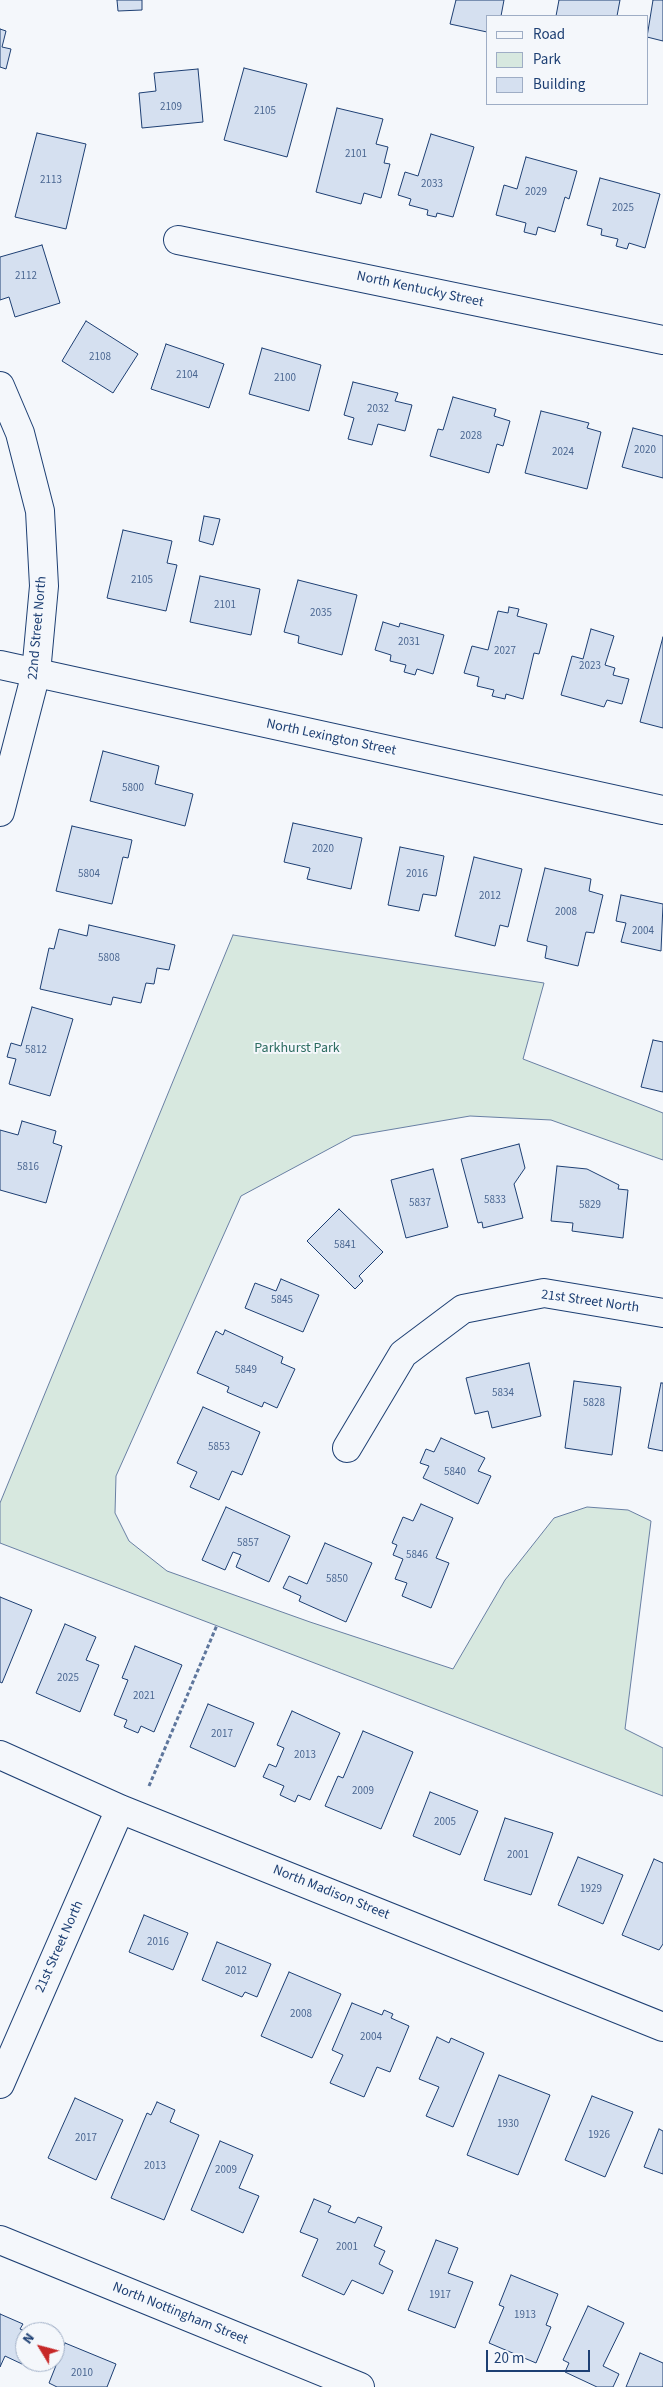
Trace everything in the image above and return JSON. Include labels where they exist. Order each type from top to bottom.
[{"type":"street","name":"North Kentucky Street","points":[[178,240],[663,340]]},
{"type":"street","name":"22nd Street North","points":[[0,386],[20,433],[40,511],[44,586],[36,673],[0,812]]},
{"type":"street","name":"North Lexington Street","points":[[0,665],[663,810]]},
{"type":"street","name":"21st Street North","points":[[347,1448],[403,1354],[463,1309],[544,1293],[663,1313]]},
{"type":"street","name":"North Madison Street","points":[[0,1756],[128,1812],[663,2027]]},
{"type":"street","name":"21st Street North","points":[[0,2084],[128,1812]]},
{"type":"street","name":"North Nottingham Street","points":[[0,2240],[354,2386]]},
{"type":"path","points":[[128,1812],[217,1625]]},
{"type":"green space","name":"Parkhurst Park","points":[[233,935],[544,983],[523,1059],[663,1113],[663,1160],[551,1120],[470,1116],[353,1136],[241,1196],[116,1476],[115,1513],[129,1541],[167,1571],[310,1622],[453,1669],[505,1580],[554,1518],[587,1507],[628,1510],[651,1521],[625,1729],[663,1748],[663,1796],[0,1543],[0,1503]]},
{"type":"building","points":[[117,0],[142,0],[142,10],[118,11]]},
{"type":"building","points":[[456,0],[504,0],[501,15],[486,15],[486,32],[450,24]]},
{"type":"building","points":[[559,0],[620,0],[617,15],[556,15]]},
{"type":"building","points":[[653,0],[663,0],[663,41],[648,37]]},
{"type":"building","points":[[0,29],[6,31],[2,47],[11,49],[6,69],[0,67]]},
{"type":"building","points":[[244,68],[307,84],[287,157],[224,140]]},
{"type":"building","points":[[198,69],[203,122],[142,128],[139,93],[156,91],[154,73]]},
{"type":"building","points":[[337,108],[383,119],[376,144],[388,147],[384,163],[390,164],[381,198],[364,193],[361,204],[316,192]]},
{"type":"building","points":[[37,133],[86,144],[66,229],[15,217]]},
{"type":"building","points":[[431,134],[474,147],[453,217],[437,213],[436,217],[427,215],[428,210],[409,205],[411,199],[398,195],[405,172],[418,176]]},
{"type":"building","points":[[526,157],[577,171],[569,199],[565,197],[555,232],[538,227],[536,235],[524,232],[526,223],[496,215],[504,185],[517,189]]},
{"type":"building","points":[[600,178],[660,194],[645,248],[629,243],[627,249],[616,246],[618,239],[601,235],[602,229],[587,225]]},
{"type":"building","points":[[42,245],[60,303],[15,317],[9,297],[0,300],[0,257]]},
{"type":"building","points":[[86,321],[138,354],[113,393],[62,361]]},
{"type":"building","points":[[166,344],[224,364],[209,408],[151,389]]},
{"type":"building","points":[[262,348],[321,365],[309,411],[249,394]]},
{"type":"building","points":[[353,382],[398,393],[395,401],[412,405],[405,431],[378,424],[372,445],[348,439],[354,418],[344,415]]},
{"type":"building","points":[[453,397],[496,409],[494,416],[510,421],[503,446],[497,444],[489,473],[430,456],[438,429],[443,430]]},
{"type":"building","points":[[541,411],[589,423],[587,428],[601,432],[587,489],[525,473]]},
{"type":"building","points":[[633,428],[663,436],[663,478],[622,467]]},
{"type":"building","points":[[204,516],[220,519],[213,545],[199,541]]},
{"type":"building","points":[[123,530],[172,541],[167,563],[177,565],[166,611],[107,598]]},
{"type":"building","points":[[200,576],[260,589],[251,635],[190,622]]},
{"type":"building","points":[[298,580],[357,595],[342,655],[298,643],[299,636],[284,632]]},
{"type":"building","points":[[509,607],[519,609],[517,616],[547,624],[539,654],[534,653],[523,699],[506,694],[505,699],[492,696],[494,690],[477,686],[479,677],[464,673],[472,646],[488,650],[498,611],[508,613]]},
{"type":"building","points":[[383,622],[399,627],[400,623],[444,635],[433,674],[417,669],[415,675],[404,672],[406,665],[390,661],[391,655],[375,650]]},
{"type":"building","points":[[591,629],[614,636],[605,665],[615,668],[613,675],[629,679],[622,704],[607,700],[604,707],[561,695],[572,656],[583,659]]},
{"type":"building","points":[[663,637],[663,728],[640,722]]},
{"type":"building","points":[[103,751],[159,766],[155,784],[193,794],[185,826],[90,801]]},
{"type":"building","points":[[293,823],[362,838],[351,889],[307,879],[310,868],[284,862]]},
{"type":"building","points":[[72,826],[132,840],[128,858],[123,857],[112,904],[56,891]]},
{"type":"building","points":[[400,847],[444,856],[436,896],[423,894],[419,911],[388,905]]},
{"type":"building","points":[[474,857],[522,869],[508,927],[500,925],[495,946],[455,936]]},
{"type":"building","points":[[545,868],[591,879],[589,891],[603,895],[594,933],[586,932],[578,966],[545,958],[547,946],[527,941]]},
{"type":"building","points":[[621,895],[663,904],[661,951],[621,942],[626,923],[616,921]]},
{"type":"building","points":[[89,925],[175,945],[169,970],[157,968],[154,984],[146,983],[141,1003],[113,997],[111,1005],[40,989],[49,948],[54,949],[59,929],[87,936]]},
{"type":"building","points":[[32,1007],[73,1019],[50,1096],[9,1084],[16,1059],[7,1057],[11,1043],[21,1046]]},
{"type":"building","points":[[653,1040],[663,1042],[663,1092],[641,1087]]},
{"type":"building","points":[[22,1121],[56,1131],[53,1143],[62,1146],[46,1203],[0,1190],[0,1130],[18,1135]]},
{"type":"building","points":[[519,1144],[525,1168],[514,1184],[523,1218],[483,1228],[482,1222],[478,1223],[461,1159]]},
{"type":"building","points":[[557,1166],[587,1169],[619,1185],[618,1189],[628,1190],[623,1238],[572,1231],[573,1223],[551,1221]]},
{"type":"building","points":[[433,1169],[448,1227],[406,1238],[391,1180]]},
{"type":"building","points":[[339,1209],[383,1252],[359,1276],[363,1281],[355,1289],[307,1241]]},
{"type":"building","points":[[281,1279],[319,1295],[303,1332],[245,1308],[255,1283],[276,1291]]},
{"type":"building","points":[[225,1330],[283,1357],[281,1363],[295,1369],[277,1408],[264,1402],[262,1407],[227,1392],[229,1387],[197,1373],[216,1331],[223,1335]]},
{"type":"building","points":[[529,1363],[541,1416],[492,1428],[488,1411],[475,1414],[466,1378]]},
{"type":"building","points":[[574,1381],[621,1387],[612,1455],[565,1448]]},
{"type":"building","points":[[661,1383],[663,1383],[663,1451],[648,1448]]},
{"type":"building","points":[[203,1407],[260,1432],[242,1475],[232,1471],[219,1500],[190,1487],[197,1472],[177,1463]]},
{"type":"building","points":[[441,1438],[485,1458],[478,1471],[491,1476],[478,1504],[423,1478],[429,1466],[420,1463],[426,1449],[434,1452]]},
{"type":"building","points":[[421,1504],[453,1518],[436,1558],[449,1563],[431,1608],[402,1596],[407,1583],[395,1579],[403,1559],[393,1555],[397,1545],[392,1543],[403,1517],[413,1521]]},
{"type":"building","points":[[226,1507],[290,1536],[269,1582],[236,1567],[241,1555],[233,1552],[225,1570],[202,1560]]},
{"type":"building","points":[[325,1543],[372,1563],[346,1622],[299,1601],[301,1596],[283,1588],[289,1576],[307,1584]]},
{"type":"building","points":[[0,1597],[32,1610],[2,1683],[0,1682]]},
{"type":"building","points":[[65,1624],[96,1637],[86,1660],[99,1665],[80,1712],[36,1693]]},
{"type":"building","points":[[135,1646],[182,1665],[154,1732],[141,1726],[138,1733],[124,1727],[127,1720],[114,1715],[128,1680],[122,1678]]},
{"type":"building","points":[[208,1704],[254,1723],[235,1767],[190,1747]]},
{"type":"building","points":[[292,1711],[340,1733],[310,1800],[298,1795],[295,1802],[280,1795],[284,1786],[263,1777],[269,1764],[276,1767],[284,1748],[277,1745]]},
{"type":"building","points":[[363,1731],[413,1752],[381,1829],[325,1806],[338,1776],[343,1778]]},
{"type":"building","points":[[430,1792],[478,1811],[460,1855],[413,1836]]},
{"type":"building","points":[[505,1818],[553,1833],[531,1895],[484,1880]]},
{"type":"building","points":[[578,1857],[623,1875],[603,1924],[558,1905]]},
{"type":"building","points":[[654,1859],[663,1863],[663,1944],[659,1950],[622,1935]]},
{"type":"building","points":[[144,1915],[188,1933],[173,1970],[129,1952]]},
{"type":"building","points":[[217,1942],[271,1964],[257,1997],[245,1992],[242,1997],[202,1980]]},
{"type":"building","points":[[289,1972],[341,1994],[312,2058],[261,2036]]},
{"type":"building","points":[[352,2003],[382,2015],[384,2010],[393,2014],[391,2018],[409,2026],[390,2072],[377,2067],[364,2097],[330,2083],[343,2055],[332,2050]]},
{"type":"building","points":[[437,2037],[449,2043],[451,2038],[484,2053],[453,2127],[426,2116],[439,2087],[419,2079]]},
{"type":"building","points":[[499,2075],[550,2095],[518,2175],[467,2155]]},
{"type":"building","points":[[592,2096],[633,2112],[605,2177],[565,2160]]},
{"type":"building","points":[[75,2098],[123,2120],[96,2180],[48,2158]]},
{"type":"building","points":[[157,2102],[175,2110],[170,2122],[199,2135],[164,2220],[111,2198],[147,2113],[151,2115]]},
{"type":"building","points":[[659,2129],[663,2131],[663,2174],[644,2167]]},
{"type":"building","points":[[220,2141],[253,2155],[239,2188],[259,2196],[243,2233],[191,2210]]},
{"type":"building","points":[[314,2199],[331,2206],[328,2212],[355,2223],[358,2217],[382,2227],[374,2246],[385,2251],[379,2264],[393,2271],[383,2294],[352,2280],[344,2295],[302,2276],[318,2239],[300,2232]]},
{"type":"building","points":[[436,2240],[458,2248],[448,2273],[473,2282],[455,2328],[408,2310]]},
{"type":"building","points":[[511,2275],[558,2294],[546,2325],[551,2327],[536,2363],[489,2343],[504,2307],[499,2305]]},
{"type":"building","points":[[588,2306],[624,2323],[603,2366],[619,2374],[613,2387],[597,2387],[565,2372],[569,2363],[563,2360]]},
{"type":"building","points":[[0,2314],[18,2322],[15,2322],[15,2361],[5,2356],[0,2367]]},
{"type":"building","points":[[65,2343],[116,2364],[107,2387],[57,2387],[49,2383],[53,2372],[65,2372]]},
{"type":"building","points":[[640,2353],[663,2363],[663,2387],[626,2387]]}]
